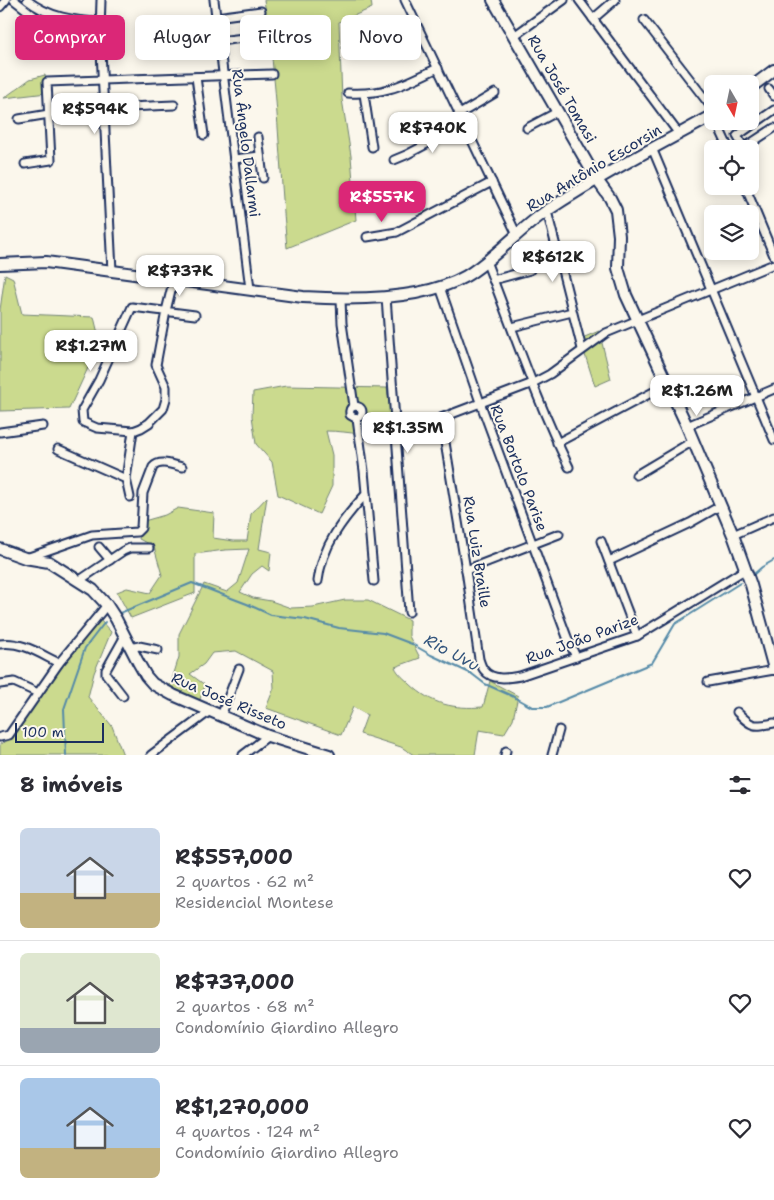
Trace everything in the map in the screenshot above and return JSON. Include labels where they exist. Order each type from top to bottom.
[{"type":"main road","name":"Rua José Tomasi","points":[[493,0],[616,210],[619,236],[618,268],[626,295],[687,426],[733,535],[746,568],[773,661]]},
{"type":"main road","points":[[759,81],[774,70]]},
{"type":"main road","name":"Rua Antônio Escorsin","points":[[0,264],[46,262],[303,297],[341,300],[368,299],[440,287],[467,275],[546,211],[652,148],[704,120]]},
{"type":"main road","name":"Rua José Risseto","points":[[0,549],[25,558],[49,562],[93,590],[107,604],[146,676],[154,684],[174,695],[268,736],[329,755]]},
{"type":"street","points":[[0,7],[6,0]]},
{"type":"street","points":[[14,0],[34,15]]},
{"type":"street","points":[[27,0],[47,13],[55,15]]},
{"type":"street","points":[[101,15],[102,0]]},
{"type":"street","name":"Rua Ângelo Dallarmi","points":[[214,0],[216,15]]},
{"type":"street","points":[[405,0],[438,68],[458,115],[517,235]]},
{"type":"street","points":[[514,36],[564,0]]},
{"type":"street","points":[[579,0],[679,134]]},
{"type":"street","points":[[593,19],[615,0]]},
{"type":"street","points":[[230,15],[261,11]]},
{"type":"street","points":[[644,20],[704,98]]},
{"type":"street","points":[[102,60],[112,271]]},
{"type":"street","name":"Rua Ângelo Dallarmi","points":[[222,60],[250,289]]},
{"type":"street","points":[[348,93],[377,93],[396,88],[438,68]]},
{"type":"street","points":[[25,164],[51,160],[46,82],[272,74]]},
{"type":"street","points":[[196,76],[204,135]]},
{"type":"street","points":[[769,89],[774,96]]},
{"type":"street","points":[[458,115],[496,93]]},
{"type":"street","points":[[364,94],[372,148]]},
{"type":"street","points":[[105,108],[174,105]]},
{"type":"street","points":[[739,140],[737,136],[774,110]]},
{"type":"street","points":[[527,128],[557,112]]},
{"type":"street","points":[[19,119],[49,114]]},
{"type":"street","points":[[394,160],[406,156],[464,125]]},
{"type":"street","points":[[755,140],[774,128]]},
{"type":"street","points":[[258,137],[263,178]]},
{"type":"street","points":[[652,148],[774,440]]},
{"type":"street","points":[[234,159],[260,156]]},
{"type":"street","points":[[368,237],[403,230],[492,182]]},
{"type":"street","points":[[749,195],[774,256]]},
{"type":"street","points":[[546,211],[582,349]]},
{"type":"street","points":[[486,261],[557,443],[569,467]]},
{"type":"street","points":[[480,402],[533,383],[550,374],[606,333],[774,264]]},
{"type":"street","points":[[493,280],[530,270]]},
{"type":"street","points":[[174,278],[166,311],[156,365],[166,387],[166,399],[162,409],[156,417],[142,428],[133,431],[97,428],[83,422],[82,410],[99,380],[132,307],[166,311],[195,315]]},
{"type":"street","name":"Rua Bortolo Parise","points":[[440,287],[480,402],[576,657]]},
{"type":"street","points":[[386,296],[409,612]]},
{"type":"street","points":[[341,300],[342,323],[354,406],[349,412],[353,418],[357,418],[374,581]]},
{"type":"street","points":[[512,328],[572,312]]},
{"type":"street","points":[[557,443],[668,384]]},
{"type":"street","points":[[687,426],[774,388]]},
{"type":"street","name":"Rua Luiz Braille","points":[[480,402],[441,418],[479,659],[484,670],[490,675],[502,679]]},
{"type":"street","points":[[0,432],[43,426]]},
{"type":"street","points":[[130,497],[126,479],[133,431]]},
{"type":"street","points":[[636,474],[693,441]]},
{"type":"street","points":[[58,449],[126,479]]},
{"type":"street","points":[[25,558],[92,535],[137,532],[141,528],[143,493],[153,467],[160,462],[182,467]]},
{"type":"street","points":[[318,581],[325,552],[339,526],[366,494]]},
{"type":"street","points":[[609,561],[690,523],[720,506]]},
{"type":"street","points":[[733,535],[774,517]]},
{"type":"street","points":[[466,570],[559,534]]},
{"type":"street","points":[[601,541],[637,636]]},
{"type":"street","points":[[99,547],[110,560]]},
{"type":"street","points":[[80,580],[130,548],[149,548]]},
{"type":"street","name":"Rua João Parize","points":[[502,679],[520,676],[637,636],[746,568]]},
{"type":"street","points":[[0,737],[8,734],[59,663],[107,604]]},
{"type":"street","points":[[122,696],[106,674],[106,670],[125,636]]},
{"type":"street","points":[[0,644],[19,644],[59,663]]},
{"type":"street","points":[[130,648],[138,646],[158,650]]},
{"type":"street","points":[[708,682],[773,661]]},
{"type":"street","points":[[221,716],[238,668]]},
{"type":"street","points":[[0,684],[14,682],[38,693]]},
{"type":"street","points":[[151,755],[210,711]]},
{"type":"street","points":[[737,712],[755,726],[774,723]]},
{"type":"street","points":[[552,755],[559,730]]},
{"type":"street","points":[[242,755],[268,736]]},
{"type":"green space","points":[[264,0],[371,0],[372,8],[356,15],[341,15],[341,21],[339,22],[342,99],[351,156],[356,220],[287,248],[272,60],[331,60],[331,15],[266,15]]},
{"type":"green space","points":[[45,75],[47,93],[4,98],[30,79]]},
{"type":"green space","points":[[5,274],[13,278],[22,314],[94,317],[100,342],[69,409],[0,411],[0,310]]},
{"type":"green space","points":[[599,331],[611,379],[595,386],[580,339]]},
{"type":"green space","points":[[286,386],[387,388],[394,438],[326,431],[332,455],[332,486],[319,514],[278,495],[272,462],[256,444],[252,416],[253,392]]},
{"type":"green space","points":[[267,497],[259,549],[271,552],[269,571],[262,566],[252,574],[240,592],[253,598],[271,601],[291,608],[313,607],[345,600],[368,600],[409,620],[409,636],[420,658],[395,667],[400,674],[427,697],[453,706],[483,707],[490,681],[518,696],[513,719],[504,734],[479,730],[475,755],[414,755],[401,747],[360,734],[367,715],[353,707],[341,735],[266,708],[274,688],[273,671],[236,651],[212,653],[204,664],[190,674],[205,685],[199,702],[170,686],[179,657],[179,634],[204,584],[227,592],[238,583],[249,549],[195,554],[195,593],[131,618],[117,592],[127,588],[150,593],[162,575],[154,547],[139,539],[144,521],[165,515],[178,508],[214,513],[213,538],[247,541],[251,514]]},
{"type":"green space","points":[[99,619],[111,632],[94,673],[88,697],[112,726],[123,755],[0,755],[0,744],[9,740],[80,641]]},
{"type":"waterway","name":"Rio Uvu","points":[[754,574],[774,560]]},
{"type":"waterway","name":"Rio Uvu","points":[[120,613],[192,583],[271,615],[305,619],[339,628],[383,633],[412,644],[532,707],[547,707],[652,663],[675,624],[740,583]]},
{"type":"waterway","name":"Rio Uvu","points":[[66,755],[64,709],[85,648],[105,622]]}]
